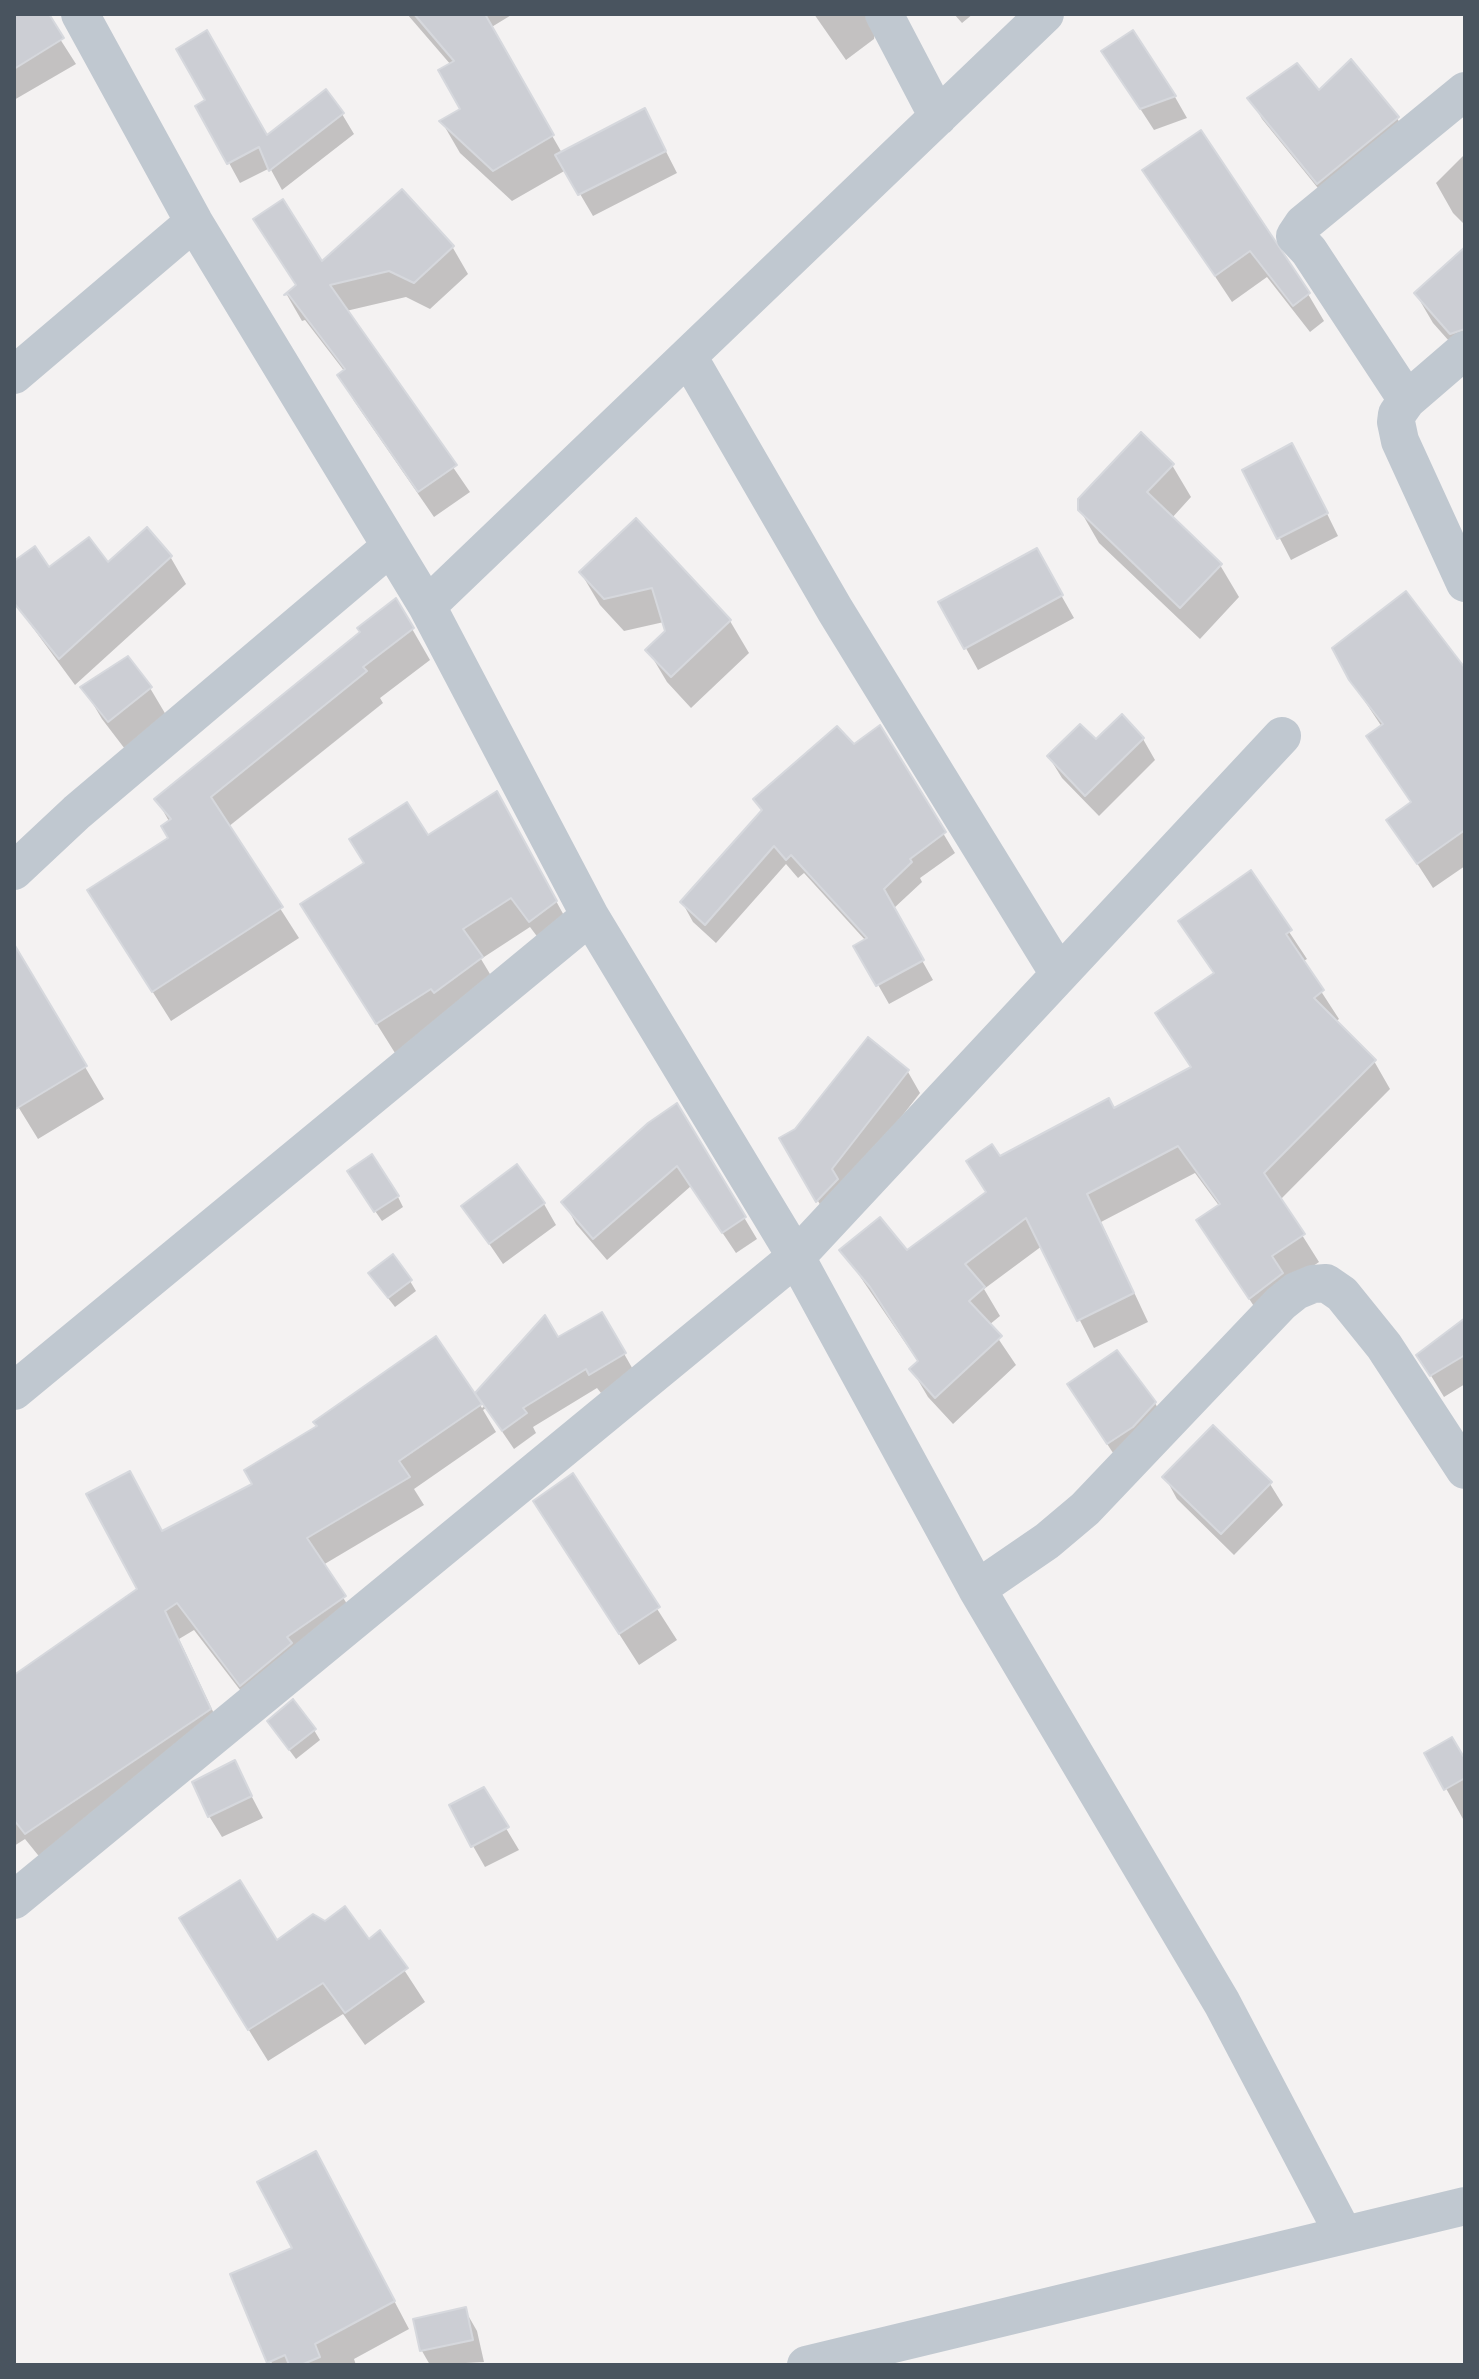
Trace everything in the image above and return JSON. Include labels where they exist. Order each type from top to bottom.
[{"type":"street","points":[[80,14],[194,222],[389,548],[427,606],[590,916],[796,1257],[977,1589],[1222,2003],[1343,2233]]},
{"type":"street","points":[[884,14],[938,117]]},
{"type":"street","points":[[427,606],[1045,14]]},
{"type":"street","points":[[1407,400],[1309,251],[1295,236],[1303,224],[1465,91]]},
{"type":"street","points":[[14,375],[194,222]]},
{"type":"street","points":[[1465,350],[1407,400],[1397,414],[1400,441],[1465,583]]},
{"type":"street","points":[[689,358],[835,610],[1059,974]]},
{"type":"street","points":[[14,871],[77,812],[389,548]]},
{"type":"street","points":[[14,1900],[796,1257],[1282,736]]},
{"type":"street","points":[[14,1391],[590,916]]},
{"type":"street","points":[[977,1589],[1047,1541],[1085,1509],[1281,1303],[1296,1291],[1313,1284],[1326,1283],[1342,1294],[1384,1346],[1465,1470]]},
{"type":"street","points":[[806,2365],[1465,2206]]},
{"type":"building","points":[[14,14],[49,14],[64,38],[14,69]]},
{"type":"building","points":[[414,14],[485,14],[554,135],[493,171],[439,121],[460,109],[438,70],[454,61]]},
{"type":"building","points":[[207,30],[267,135],[326,89],[344,113],[269,171],[259,147],[227,164],[195,106],[205,100],[176,49]]},
{"type":"building","points":[[1133,30],[1176,96],[1140,109],[1101,51]]},
{"type":"building","points":[[1351,59],[1399,117],[1317,184],[1247,98],[1297,63],[1319,90]]},
{"type":"building","points":[[645,108],[666,151],[578,195],[555,155]]},
{"type":"building","points":[[1201,130],[1310,293],[1293,306],[1250,251],[1215,276],[1142,170]]},
{"type":"building","points":[[402,189],[454,246],[414,283],[389,271],[330,285],[457,465],[418,492],[337,375],[345,369],[288,294],[284,295],[296,285],[253,219],[283,199],[322,261]]},
{"type":"building","points":[[1465,247],[1465,329],[1450,334],[1414,293]]},
{"type":"building","points":[[1141,432],[1174,464],[1147,492],[1222,564],[1180,608],[1078,510],[1078,499]]},
{"type":"building","points":[[1292,443],[1328,513],[1277,539],[1242,470]]},
{"type":"building","points":[[636,518],[731,620],[671,677],[645,650],[665,631],[652,588],[604,599],[579,572]]},
{"type":"building","points":[[147,527],[172,556],[59,659],[14,603],[14,561],[35,546],[49,567],[89,537],[108,562]]},
{"type":"building","points":[[1037,548],[1063,595],[964,649],[938,602]]},
{"type":"building","points":[[1406,591],[1465,668],[1465,830],[1417,864],[1386,820],[1411,802],[1366,736],[1383,724],[1349,680],[1332,648]]},
{"type":"building","points":[[396,598],[414,628],[363,667],[367,671],[211,797],[283,907],[152,992],[87,890],[168,838],[161,826],[171,819],[154,799],[360,632],[357,628]]},
{"type":"building","points":[[128,656],[152,687],[108,722],[80,687]]},
{"type":"building","points":[[1122,714],[1144,738],[1085,796],[1047,756],[1080,724],[1096,739]]},
{"type":"building","points":[[880,725],[946,832],[910,859],[912,862],[884,889],[924,960],[876,986],[853,946],[867,938],[791,855],[786,860],[774,846],[705,925],[680,902],[762,810],[753,799],[837,726],[854,744]]},
{"type":"building","points":[[497,791],[557,901],[529,922],[511,898],[463,929],[483,957],[434,993],[431,989],[376,1024],[300,904],[364,863],[349,839],[407,802],[428,835]]},
{"type":"building","points":[[1251,870],[1292,930],[1286,934],[1324,990],[1314,998],[1376,1060],[1264,1173],[1305,1234],[1272,1256],[1283,1273],[1249,1299],[1196,1220],[1220,1204],[1178,1146],[1087,1194],[1134,1293],[1077,1321],[1026,1218],[965,1264],[985,1287],[969,1301],[1002,1336],[935,1398],[909,1369],[918,1361],[870,1287],[839,1250],[880,1217],[907,1250],[986,1192],[966,1161],[992,1144],[1000,1156],[1109,1098],[1114,1108],[1191,1067],[1155,1013],[1214,973],[1178,921]]},
{"type":"building","points":[[14,944],[87,1066],[14,1110]]},
{"type":"building","points":[[868,1037],[909,1070],[832,1169],[838,1179],[816,1202],[779,1138],[795,1129]]},
{"type":"building","points":[[677,1103],[746,1217],[722,1233],[677,1166],[593,1239],[561,1202],[648,1123]]},
{"type":"building","points":[[372,1154],[399,1196],[374,1212],[347,1171]]},
{"type":"building","points":[[517,1164],[545,1203],[489,1244],[461,1206]]},
{"type":"building","points":[[393,1254],[412,1280],[388,1298],[368,1273]]},
{"type":"building","points":[[602,1312],[626,1353],[589,1375],[586,1369],[523,1408],[527,1413],[502,1431],[475,1393],[545,1315],[558,1337]]},
{"type":"building","points":[[1465,1318],[1465,1355],[1430,1376],[1416,1355]]},
{"type":"building","points":[[436,1336],[482,1404],[399,1461],[410,1477],[307,1538],[346,1596],[287,1637],[292,1643],[240,1686],[177,1603],[165,1611],[211,1709],[25,1834],[14,1820],[14,1675],[137,1589],[86,1494],[130,1471],[162,1531],[252,1484],[244,1470],[317,1426],[313,1422]]},
{"type":"building","points":[[1117,1350],[1156,1402],[1133,1427],[1107,1444],[1067,1384]]},
{"type":"building","points":[[1213,1425],[1272,1482],[1221,1534],[1162,1477]]},
{"type":"building","points":[[573,1473],[660,1607],[619,1634],[533,1501]]},
{"type":"building","points":[[293,1699],[316,1729],[289,1750],[267,1721]]},
{"type":"building","points":[[1452,1737],[1465,1759],[1465,1778],[1444,1790],[1424,1753]]},
{"type":"building","points":[[235,1760],[252,1796],[208,1817],[192,1782]]},
{"type":"building","points":[[484,1787],[509,1827],[471,1847],[449,1805]]},
{"type":"building","points":[[240,1880],[277,1940],[313,1914],[325,1921],[345,1906],[369,1939],[380,1930],[408,1968],[345,2013],[323,1983],[248,2030],[179,1918]]},
{"type":"building","points":[[316,2151],[395,2301],[315,2344],[320,2357],[301,2365],[289,2365],[285,2355],[267,2363],[230,2274],[292,2248],[257,2182]]},
{"type":"building","points":[[466,2307],[473,2340],[420,2351],[413,2319]]}]
